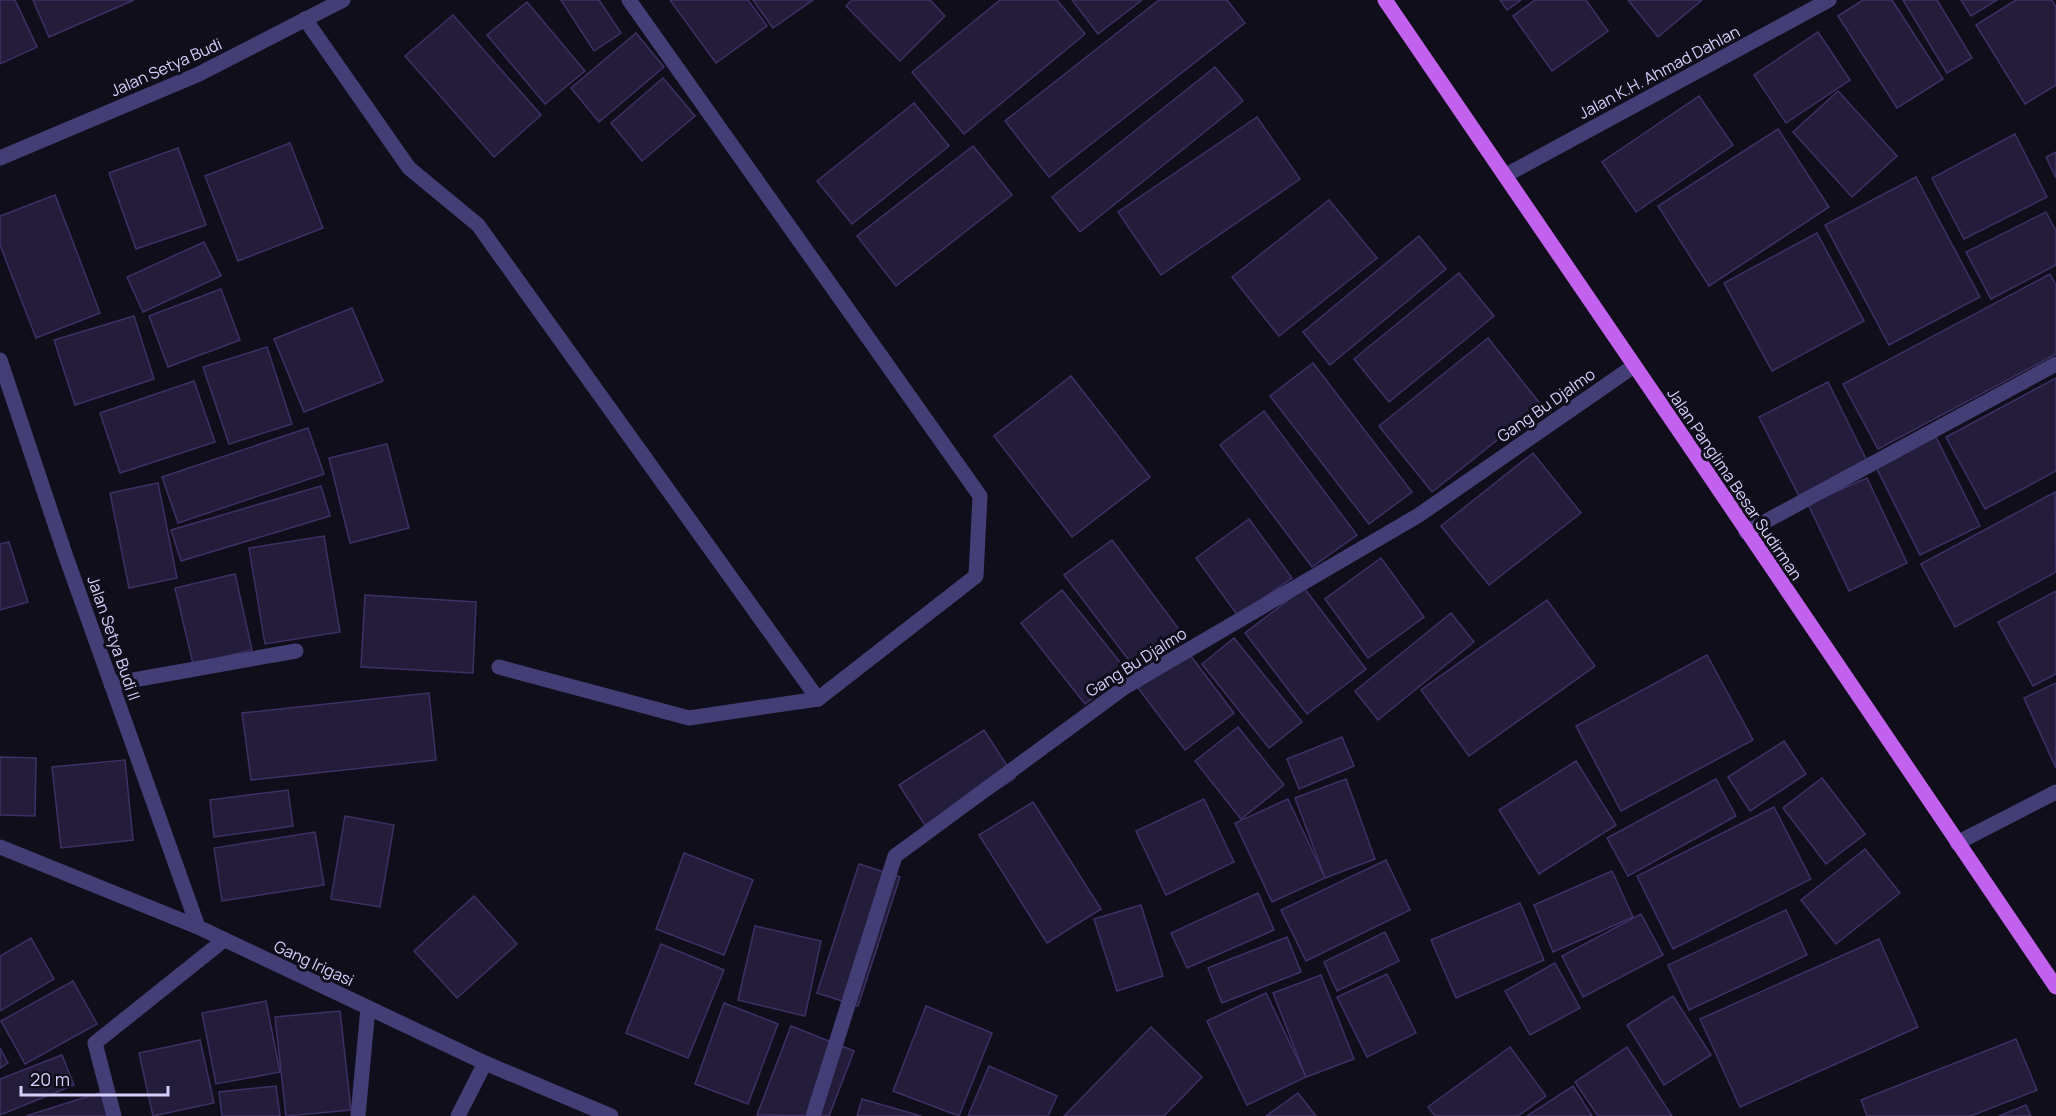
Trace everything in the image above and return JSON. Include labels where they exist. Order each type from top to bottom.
[{"type":"main road","name":"Jalan Panglima Besar Sudirman","points":[[1385,0],[2056,987]]},
{"type":"street","name":"Jalan Setya Budi","points":[[0,158],[198,74],[342,0]]},
{"type":"street","points":[[499,667],[689,718],[818,699],[976,576],[980,496],[629,0]]},
{"type":"street","name":"Jalan K.H. Ahmad Dahlan","points":[[1506,175],[1829,0]]},
{"type":"street","points":[[305,19],[409,168],[478,225],[818,699]]},
{"type":"street","name":"Jalan Setya Budi II","points":[[0,360],[111,684],[198,927]]},
{"type":"street","points":[[1746,532],[2056,364]]},
{"type":"street","name":"Gang Bu Djalmo","points":[[813,1116],[896,856],[1125,687],[1419,515],[1634,366]]},
{"type":"street","points":[[111,684],[296,651]]},
{"type":"street","points":[[1957,843],[2056,792]]},
{"type":"street","name":"Gang Irigasi","points":[[0,847],[198,927],[485,1063],[611,1116]]},
{"type":"street","points":[[114,1116],[96,1043],[224,940]]},
{"type":"street","points":[[358,1116],[368,1008]]},
{"type":"street","points":[[459,1116],[485,1063]]},
{"type":"building","points":[[0,0],[15,0],[37,47],[0,64]]},
{"type":"building","points":[[33,0],[134,0],[49,37]]},
{"type":"building","points":[[561,0],[599,0],[621,33],[594,51]]},
{"type":"building","points":[[670,0],[748,0],[767,26],[716,63]]},
{"type":"building","points":[[753,0],[813,0],[773,28]]},
{"type":"building","points":[[852,0],[930,0],[945,16],[900,61],[846,6]]},
{"type":"building","points":[[1000,0],[1057,0],[1085,34],[964,134],[912,72]]},
{"type":"building","points":[[1072,0],[1142,0],[1098,34]]},
{"type":"building","points":[[1159,0],[1227,0],[1245,23],[1049,177],[1005,121]]},
{"type":"building","points":[[1500,0],[1521,0],[1507,10]]},
{"type":"building","points":[[1535,0],[1586,0],[1608,31],[1552,71],[1513,16]]},
{"type":"building","points":[[1628,0],[1702,0],[1658,37]]},
{"type":"building","points":[[1863,0],[1892,0],[1943,79],[1897,108],[1838,16]]},
{"type":"building","points":[[1903,0],[1937,0],[1972,58],[1947,73]]},
{"type":"building","points":[[1961,0],[1997,0],[1971,16]]},
{"type":"building","points":[[2016,0],[2052,0],[2056,7],[2056,85],[2025,104],[1976,25]]},
{"type":"building","points":[[527,2],[585,71],[545,104],[487,35]]},
{"type":"building","points":[[453,15],[541,115],[494,157],[405,56]]},
{"type":"building","points":[[1818,32],[1850,80],[1786,123],[1754,75]]},
{"type":"building","points":[[636,33],[664,67],[599,122],[571,88]]},
{"type":"building","points":[[1215,67],[1243,101],[1080,232],[1052,197]]},
{"type":"building","points":[[663,78],[695,116],[642,161],[611,123]]},
{"type":"building","points":[[1838,91],[1897,156],[1852,197],[1793,132]]},
{"type":"building","points":[[1699,96],[1733,145],[1636,212],[1602,162]]},
{"type":"building","points":[[914,103],[949,146],[852,224],[817,181]]},
{"type":"building","points":[[1257,117],[1300,179],[1161,275],[1118,212]]},
{"type":"building","points":[[1778,129],[1829,207],[1709,286],[1658,206]]},
{"type":"building","points":[[2015,134],[2047,197],[1964,239],[1932,178]]},
{"type":"building","points":[[290,143],[323,228],[238,261],[205,176]]},
{"type":"building","points":[[973,146],[1012,195],[896,286],[857,236]]},
{"type":"building","points":[[178,148],[206,225],[136,249],[109,173]]},
{"type":"building","points":[[2056,152],[2056,178],[2046,157]]},
{"type":"building","points":[[1916,177],[1980,297],[1889,345],[1825,225]]},
{"type":"building","points":[[55,195],[100,313],[36,338],[0,245],[0,216]]},
{"type":"building","points":[[1329,200],[1377,258],[1279,336],[1232,277]]},
{"type":"building","points":[[2046,212],[2056,231],[2056,265],[1991,299],[1966,252]]},
{"type":"building","points":[[1817,233],[1864,321],[1772,371],[1724,283]]},
{"type":"building","points":[[1419,236],[1446,269],[1330,365],[1303,332]]},
{"type":"building","points":[[204,242],[221,276],[143,312],[127,277]]},
{"type":"building","points":[[1459,273],[1494,316],[1389,402],[1354,359]]},
{"type":"building","points":[[2050,274],[2056,285],[2056,354],[1878,449],[1843,384]]},
{"type":"building","points":[[221,289],[240,340],[168,367],[149,316]]},
{"type":"building","points":[[352,308],[383,381],[304,412],[274,339]]},
{"type":"building","points":[[134,316],[154,379],[75,405],[54,340]]},
{"type":"building","points":[[1488,338],[1541,405],[1432,492],[1379,426]]},
{"type":"building","points":[[267,347],[292,424],[229,444],[203,367]]},
{"type":"building","points":[[1313,363],[1412,492],[1369,524],[1270,396]]},
{"type":"building","points":[[1071,376],[1150,477],[1072,537],[994,436]]},
{"type":"building","points":[[2056,378],[2056,471],[1985,509],[1946,437]]},
{"type":"building","points":[[194,381],[215,442],[120,473],[100,413]]},
{"type":"building","points":[[1828,382],[1868,463],[1799,496],[1759,417]]},
{"type":"building","points":[[1264,411],[1357,535],[1312,567],[1220,445]]},
{"type":"building","points":[[308,428],[324,474],[178,523],[162,477]]},
{"type":"building","points":[[1936,437],[1980,526],[1920,555],[1876,467]]},
{"type":"building","points":[[387,444],[409,528],[350,543],[329,458]]},
{"type":"building","points":[[1533,453],[1581,513],[1489,585],[1441,526]]},
{"type":"building","points":[[1867,478],[1907,563],[1849,591],[1808,504]]},
{"type":"building","points":[[158,483],[177,578],[129,588],[110,493]]},
{"type":"building","points":[[321,486],[330,516],[181,561],[171,530]]},
{"type":"building","points":[[2055,492],[2056,572],[1955,627],[1921,564]]},
{"type":"building","points":[[1249,519],[1292,578],[1238,616],[1196,558]]},
{"type":"building","points":[[324,536],[340,632],[265,644],[249,548]]},
{"type":"building","points":[[1112,540],[1181,632],[1134,667],[1064,575]]},
{"type":"building","points":[[9,542],[28,602],[0,610],[0,544]]},
{"type":"building","points":[[1381,558],[1424,617],[1368,658],[1325,599]]},
{"type":"building","points":[[235,574],[252,650],[193,664],[175,588]]},
{"type":"building","points":[[1304,588],[1366,669],[1307,714],[1245,633]]},
{"type":"building","points":[[1062,590],[1127,671],[1085,704],[1021,623]]},
{"type":"building","points":[[2056,591],[2056,674],[2033,686],[1998,622]]},
{"type":"building","points":[[365,595],[476,602],[473,673],[361,667]]},
{"type":"building","points":[[1547,600],[1595,666],[1469,756],[1421,690]]},
{"type":"building","points":[[1451,613],[1474,642],[1378,720],[1355,691]]},
{"type":"building","points":[[1234,638],[1302,722],[1269,748],[1202,664]]},
{"type":"building","points":[[1187,651],[1234,713],[1185,750],[1138,688]]},
{"type":"building","points":[[1707,655],[1753,740],[1621,811],[1576,726]]},
{"type":"building","points":[[2056,683],[2056,768],[2024,698]]},
{"type":"building","points":[[429,693],[436,760],[251,780],[242,713]]},
{"type":"building","points":[[1238,727],[1284,785],[1241,819],[1195,761]]},
{"type":"building","points":[[984,730],[1015,778],[930,833],[899,785]]},
{"type":"building","points":[[1342,737],[1354,766],[1299,789],[1287,759]]},
{"type":"building","points":[[1784,741],[1806,774],[1750,811],[1728,777]]},
{"type":"building","points":[[0,757],[36,758],[35,816],[0,815]]},
{"type":"building","points":[[125,760],[133,840],[61,848],[52,767]]},
{"type":"building","points":[[1576,761],[1616,825],[1539,874],[1499,810]]},
{"type":"building","points":[[1822,778],[1865,834],[1826,864],[1783,808]]},
{"type":"building","points":[[1346,779],[1375,859],[1325,878],[1295,798]]},
{"type":"building","points":[[1716,779],[1736,816],[1628,876],[1607,838]]},
{"type":"building","points":[[288,790],[293,826],[214,837],[210,800]]},
{"type":"building","points":[[1204,799],[1234,862],[1166,895],[1136,831]]},
{"type":"building","points":[[1288,799],[1325,878],[1272,902],[1235,823]]},
{"type":"building","points":[[1033,802],[1101,909],[1047,943],[979,835]]},
{"type":"building","points":[[1774,807],[1811,879],[1673,949],[1637,876]]},
{"type":"building","points":[[345,816],[394,825],[380,907],[331,899]]},
{"type":"building","points":[[315,832],[324,885],[222,901],[214,848]]},
{"type":"building","points":[[1865,849],[1900,893],[1836,944],[1801,900]]},
{"type":"building","points":[[684,853],[753,880],[724,955],[656,929]]},
{"type":"building","points":[[1386,860],[1410,910],[1306,961],[1281,910]]},
{"type":"building","points":[[859,864],[900,877],[858,1006],[817,993]]},
{"type":"building","points":[[1612,871],[1633,917],[1553,952],[1534,905]]},
{"type":"building","points":[[1258,893],[1274,930],[1187,968],[1171,933]]},
{"type":"building","points":[[474,896],[517,944],[457,998],[414,951]]},
{"type":"building","points":[[1520,903],[1544,960],[1456,998],[1431,940]]},
{"type":"building","points":[[1141,905],[1163,976],[1117,991],[1094,919]]},
{"type":"building","points":[[1786,910],[1807,955],[1689,1010],[1668,965]]},
{"type":"building","points":[[1641,914],[1663,955],[1583,997],[1562,956]]},
{"type":"building","points":[[755,926],[821,941],[805,1016],[738,1000]]},
{"type":"building","points":[[1385,932],[1399,961],[1337,991],[1324,962]]},
{"type":"building","points":[[1287,937],[1301,972],[1222,1003],[1208,968]]},
{"type":"building","points":[[31,938],[54,979],[0,1011],[0,956]]},
{"type":"building","points":[[1879,939],[1918,1027],[1740,1107],[1700,1019]]},
{"type":"building","points":[[661,944],[724,970],[688,1058],[626,1033]]},
{"type":"building","points":[[1555,963],[1580,1008],[1530,1035],[1505,991]]},
{"type":"building","points":[[1387,974],[1416,1033],[1367,1057],[1337,997]]},
{"type":"building","points":[[1321,975],[1354,1059],[1306,1077],[1273,993]]},
{"type":"building","points":[[73,981],[97,1024],[25,1064],[1,1021]]},
{"type":"building","points":[[1266,993],[1306,1077],[1247,1105],[1207,1021]]},
{"type":"building","points":[[1673,996],[1711,1055],[1664,1085],[1627,1025]]},
{"type":"building","points":[[266,1001],[280,1072],[216,1084],[202,1013]]},
{"type":"building","points":[[724,1003],[778,1024],[748,1104],[695,1084]]},
{"type":"building","points":[[926,1006],[992,1033],[959,1116],[893,1091]]},
{"type":"building","points":[[340,1011],[351,1110],[286,1116],[275,1017]]},
{"type":"building","points":[[791,1026],[854,1051],[829,1116],[757,1115]]},
{"type":"building","points":[[1151,1027],[1202,1077],[1164,1116],[1064,1116]]},
{"type":"building","points":[[2016,1039],[2037,1090],[1971,1116],[1867,1116],[1861,1100]]},
{"type":"building","points":[[200,1040],[214,1103],[153,1116],[139,1053]]},
{"type":"building","points":[[1510,1047],[1546,1096],[1518,1116],[1435,1116],[1428,1107]]},
{"type":"building","points":[[1627,1047],[1672,1116],[1598,1116],[1575,1082]]},
{"type":"building","points":[[0,1048],[8,1063],[0,1068]]},
{"type":"building","points":[[62,1055],[74,1085],[0,1115],[0,1079]]},
{"type":"building","points":[[989,1066],[1057,1096],[1048,1116],[968,1116]]},
{"type":"building","points":[[276,1086],[280,1116],[222,1116],[219,1092]]},
{"type":"building","points":[[1573,1086],[1592,1116],[1527,1116]]},
{"type":"building","points":[[102,1092],[110,1116],[26,1116]]},
{"type":"building","points":[[1298,1093],[1316,1116],[1266,1116]]},
{"type":"building","points":[[862,1099],[921,1116],[857,1116]]},
{"type":"building","points":[[2026,1105],[2031,1116],[1999,1116]]}]
